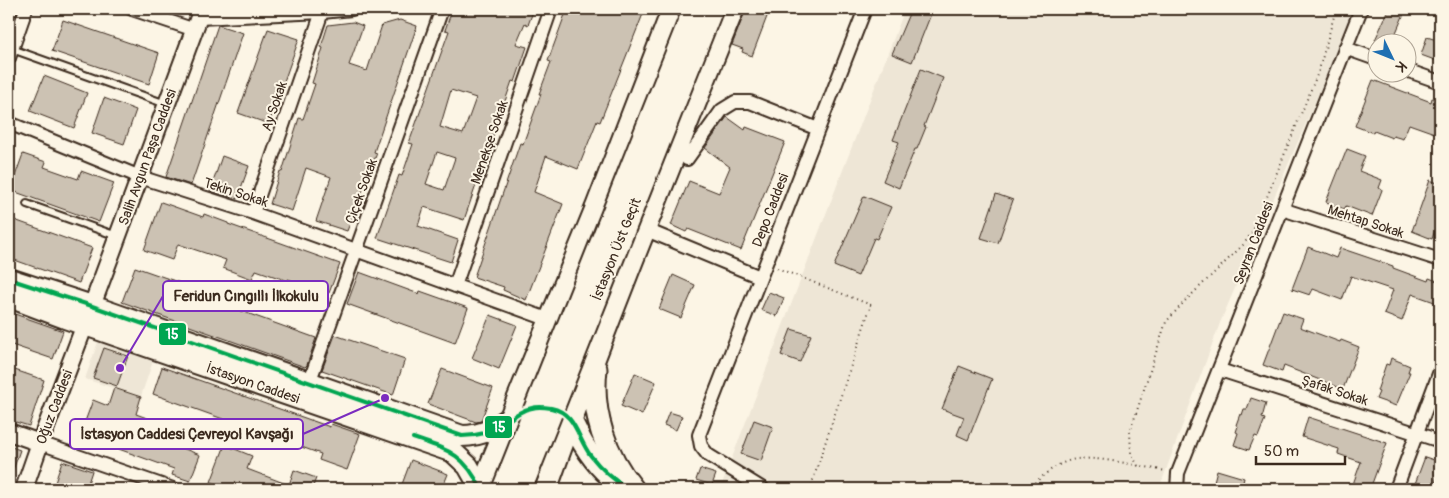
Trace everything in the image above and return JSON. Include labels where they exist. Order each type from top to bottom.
[{"type":"highway","points":[[481,489],[597,206],[673,9]]},
{"type":"highway","name":"İstasyon Üst Geçit","points":[[504,489],[694,9]]},
{"type":"highway","name":"İstasyon Üst Geçit","points":[[521,489],[712,9]]},
{"type":"highway","points":[[546,489],[644,229],[734,9]]},
{"type":"highway","points":[[602,338],[596,363],[594,388],[598,421],[609,453],[632,489]]},
{"type":"main road","name":"İstasyon Caddesi","points":[[9,279],[92,306],[462,436],[484,433],[502,425],[522,410],[537,407],[552,408],[571,419]]},
{"type":"main road","name":"İstasyon Caddesi","points":[[9,297],[453,452],[468,466],[481,489]]},
{"type":"main road","points":[[571,419],[591,456],[612,478],[628,489]]},
{"type":"street","points":[[10,54],[26,9]]},
{"type":"street","points":[[132,9],[199,19],[352,9]]},
{"type":"street","name":"Çiçek Sokak","points":[[309,383],[442,9]]},
{"type":"street","name":"Menekşe Sokak","points":[[455,286],[550,9]]},
{"type":"street","name":"Depo Caddesi","points":[[763,489],[708,456],[700,440],[703,422],[865,9]]},
{"type":"street","name":"Seyran Caddesi","points":[[1176,489],[1178,473],[1361,9]]},
{"type":"street","name":"Ay Sokak","points":[[253,213],[322,10]]},
{"type":"street","name":"Salih Avgun Paşa Caddesi","points":[[85,325],[199,19]]},
{"type":"street","points":[[1345,48],[1366,55]]},
{"type":"street","points":[[1416,74],[1440,82]]},
{"type":"street","points":[[687,159],[722,110],[735,102],[750,102],[818,129]]},
{"type":"street","name":"Tekin Sokak","points":[[9,123],[140,177],[357,249],[550,320]]},
{"type":"street","name":"Mehtap Sokak","points":[[1282,209],[1440,260]]},
{"type":"street","points":[[644,229],[760,277]]},
{"type":"street","name":"Oğuz Caddesi","points":[[24,489],[85,325]]},
{"type":"street","name":"Şafak Sokak","points":[[1220,370],[1440,441]]},
{"type":"street","points":[[1396,489],[1440,371]]},
{"type":"street","points":[[9,432],[173,489]]},
{"type":"lane","points":[[10,54],[167,104]]},
{"type":"lane","points":[[27,204],[118,237]]},
{"type":"path","points":[[1138,466],[1131,453],[1130,432],[1166,322],[1184,301],[1243,245],[1253,231],[1319,70],[1336,9]]},
{"type":"path","points":[[766,264],[871,305],[810,489]]},
{"type":"path","points":[[1027,489],[1057,466],[1074,459],[1083,458],[1178,473]]},
{"type":"shaded area","points":[[905,9],[1355,9],[1220,323],[1159,489],[720,489]]},
{"type":"shaded area","points":[[99,339],[154,358],[138,405],[111,396],[113,388],[85,379]]},
{"type":"building","points":[[534,9],[528,25],[525,23],[516,44],[527,47],[515,82],[512,81],[464,220],[424,207],[418,226],[458,240],[451,262],[377,238],[399,175],[402,176],[413,144],[409,143],[449,31],[445,30],[452,10]],"holes":[[[451,90],[476,98],[463,134],[440,127]],[[437,152],[455,158],[444,190],[426,184]]]},
{"type":"building","points":[[567,9],[645,9],[600,122],[597,121],[578,169],[546,156],[534,192],[563,204],[526,300],[503,290],[504,287],[474,277],[520,143],[523,144],[541,94],[539,94],[551,62],[548,61]]},
{"type":"building","points":[[746,9],[756,13],[758,10],[768,14],[752,56],[742,52],[743,49],[732,45]]},
{"type":"building","points":[[911,9],[933,9],[912,62],[892,54]]},
{"type":"building","points":[[1389,9],[1406,9],[1396,32],[1379,32]]},
{"type":"building","points":[[63,20],[159,53],[149,84],[52,51]]},
{"type":"building","points":[[400,20],[417,26],[374,152],[377,153],[347,231],[316,221],[331,177],[306,168],[292,211],[270,204],[299,118],[303,119],[315,84],[312,83],[328,25],[353,22],[363,26],[349,65],[367,71],[382,25]]},
{"type":"building","points":[[218,25],[243,33],[191,185],[166,177]]},
{"type":"building","points":[[268,29],[299,39],[269,124],[238,113]]},
{"type":"building","points":[[1427,37],[1440,41],[1440,62],[1421,55]]},
{"type":"building","points":[[921,69],[943,78],[924,126],[926,127],[899,188],[883,181],[899,142],[893,140]]},
{"type":"building","points":[[44,76],[87,93],[74,128],[30,111]]},
{"type":"building","points":[[1372,82],[1378,82],[1431,102],[1432,98],[1440,101],[1440,135],[1409,124],[1403,139],[1393,136],[1392,138],[1355,126]]},
{"type":"building","points":[[104,98],[136,110],[124,144],[92,133]]},
{"type":"building","points":[[727,117],[745,130],[746,127],[785,142],[741,250],[688,229],[686,232],[671,225],[689,181],[719,193],[730,167],[705,148]]},
{"type":"building","points":[[1347,149],[1365,156],[1359,171],[1382,180],[1379,188],[1382,190],[1372,216],[1346,206],[1344,209],[1326,202]]},
{"type":"building","points":[[23,154],[46,162],[44,167],[78,179],[81,171],[114,183],[99,222],[10,190]]},
{"type":"building","points":[[222,156],[249,166],[237,199],[210,191]]},
{"type":"building","points":[[1430,180],[1440,184],[1440,216],[1432,239],[1412,231]]},
{"type":"building","points":[[996,194],[1013,200],[998,243],[981,238]]},
{"type":"building","points":[[864,196],[891,207],[877,239],[874,238],[858,276],[834,266]]},
{"type":"building","points":[[161,202],[203,217],[204,214],[340,264],[329,293],[256,270],[252,279],[223,268],[226,260],[178,244],[172,260],[144,250]]},
{"type":"building","points":[[9,218],[92,248],[79,283],[9,258]]},
{"type":"building","points":[[1308,247],[1336,258],[1340,248],[1393,266],[1393,268],[1428,281],[1429,278],[1440,282],[1440,304],[1412,294],[1402,321],[1384,314],[1393,290],[1351,276],[1342,300],[1313,289],[1310,295],[1292,289]]},
{"type":"building","points":[[135,267],[232,301],[230,307],[316,338],[307,365],[305,367],[122,302]]},
{"type":"building","points":[[359,272],[419,294],[420,291],[468,308],[455,343],[347,304]]},
{"type":"building","points":[[673,275],[695,285],[681,318],[659,309]]},
{"type":"building","points":[[769,292],[784,298],[777,316],[761,310]]},
{"type":"building","points":[[9,312],[63,331],[53,359],[9,344]]},
{"type":"building","points":[[1283,312],[1303,319],[1300,327],[1359,347],[1343,389],[1284,366],[1282,372],[1263,365]]},
{"type":"building","points":[[490,315],[517,325],[499,369],[472,358]]},
{"type":"building","points":[[791,329],[811,335],[800,362],[781,355]]},
{"type":"building","points":[[335,335],[405,359],[393,395],[322,370]]},
{"type":"building","points":[[104,348],[128,356],[117,386],[93,378]]},
{"type":"building","points":[[1391,358],[1410,366],[1408,372],[1410,372],[1396,406],[1376,399],[1386,364],[1389,365]]},
{"type":"building","points":[[959,366],[992,379],[968,440],[957,435],[964,417],[942,409]]},
{"type":"building","points":[[162,367],[330,427],[331,424],[360,434],[347,470],[319,460],[321,454],[153,394]]},
{"type":"building","points":[[9,368],[44,380],[29,426],[9,420]]},
{"type":"building","points":[[442,369],[493,388],[481,421],[476,422],[428,404]]},
{"type":"building","points":[[635,373],[656,382],[642,415],[621,406]]},
{"type":"building","points":[[114,388],[141,397],[136,414],[182,431],[177,446],[200,455],[190,481],[172,475],[174,469],[80,435],[93,400],[108,406]]},
{"type":"building","points":[[1251,398],[1266,403],[1262,418],[1265,419],[1258,437],[1255,436],[1249,450],[1234,445],[1238,433],[1236,432],[1238,426],[1236,425],[1240,414],[1242,415],[1244,409],[1247,409]]},
{"type":"building","points":[[669,412],[682,416],[676,430],[664,425]]},
{"type":"building","points":[[1308,417],[1387,443],[1370,489],[1353,484],[1361,462],[1338,454],[1339,449],[1302,437]]},
{"type":"building","points":[[754,420],[773,427],[761,461],[741,454]]},
{"type":"building","points":[[225,445],[252,456],[247,469],[289,485],[294,470],[316,478],[312,489],[232,489],[211,482]]},
{"type":"building","points":[[9,446],[20,450],[10,479],[9,478]]},
{"type":"building","points":[[1425,457],[1440,462],[1440,468],[1433,489],[1413,489]]},
{"type":"building","points":[[411,460],[448,474],[442,489],[408,489],[401,487]]},
{"type":"building","points":[[62,461],[92,471],[86,489],[53,489]]},
{"type":"building","points":[[700,469],[716,474],[712,485],[696,480]]},
{"type":"building","points":[[1217,470],[1244,478],[1243,482],[1260,487],[1260,489],[1212,489]]},
{"type":"transit line","name":"15","points":[[9,279],[92,306],[462,436],[478,435],[493,430],[520,412],[528,409],[537,407],[551,408],[566,415],[595,461],[608,474],[628,489]]},
{"type":"transit line","name":"15","points":[[413,438],[454,454],[475,477],[481,489]]},
{"type":"place","name":"Feridun Cıngıllı İlkokulu","points":[[120,368]]},
{"type":"place","name":"İstasyon Caddesi Çevreyol Kavşağı","points":[[385,398]]}]
